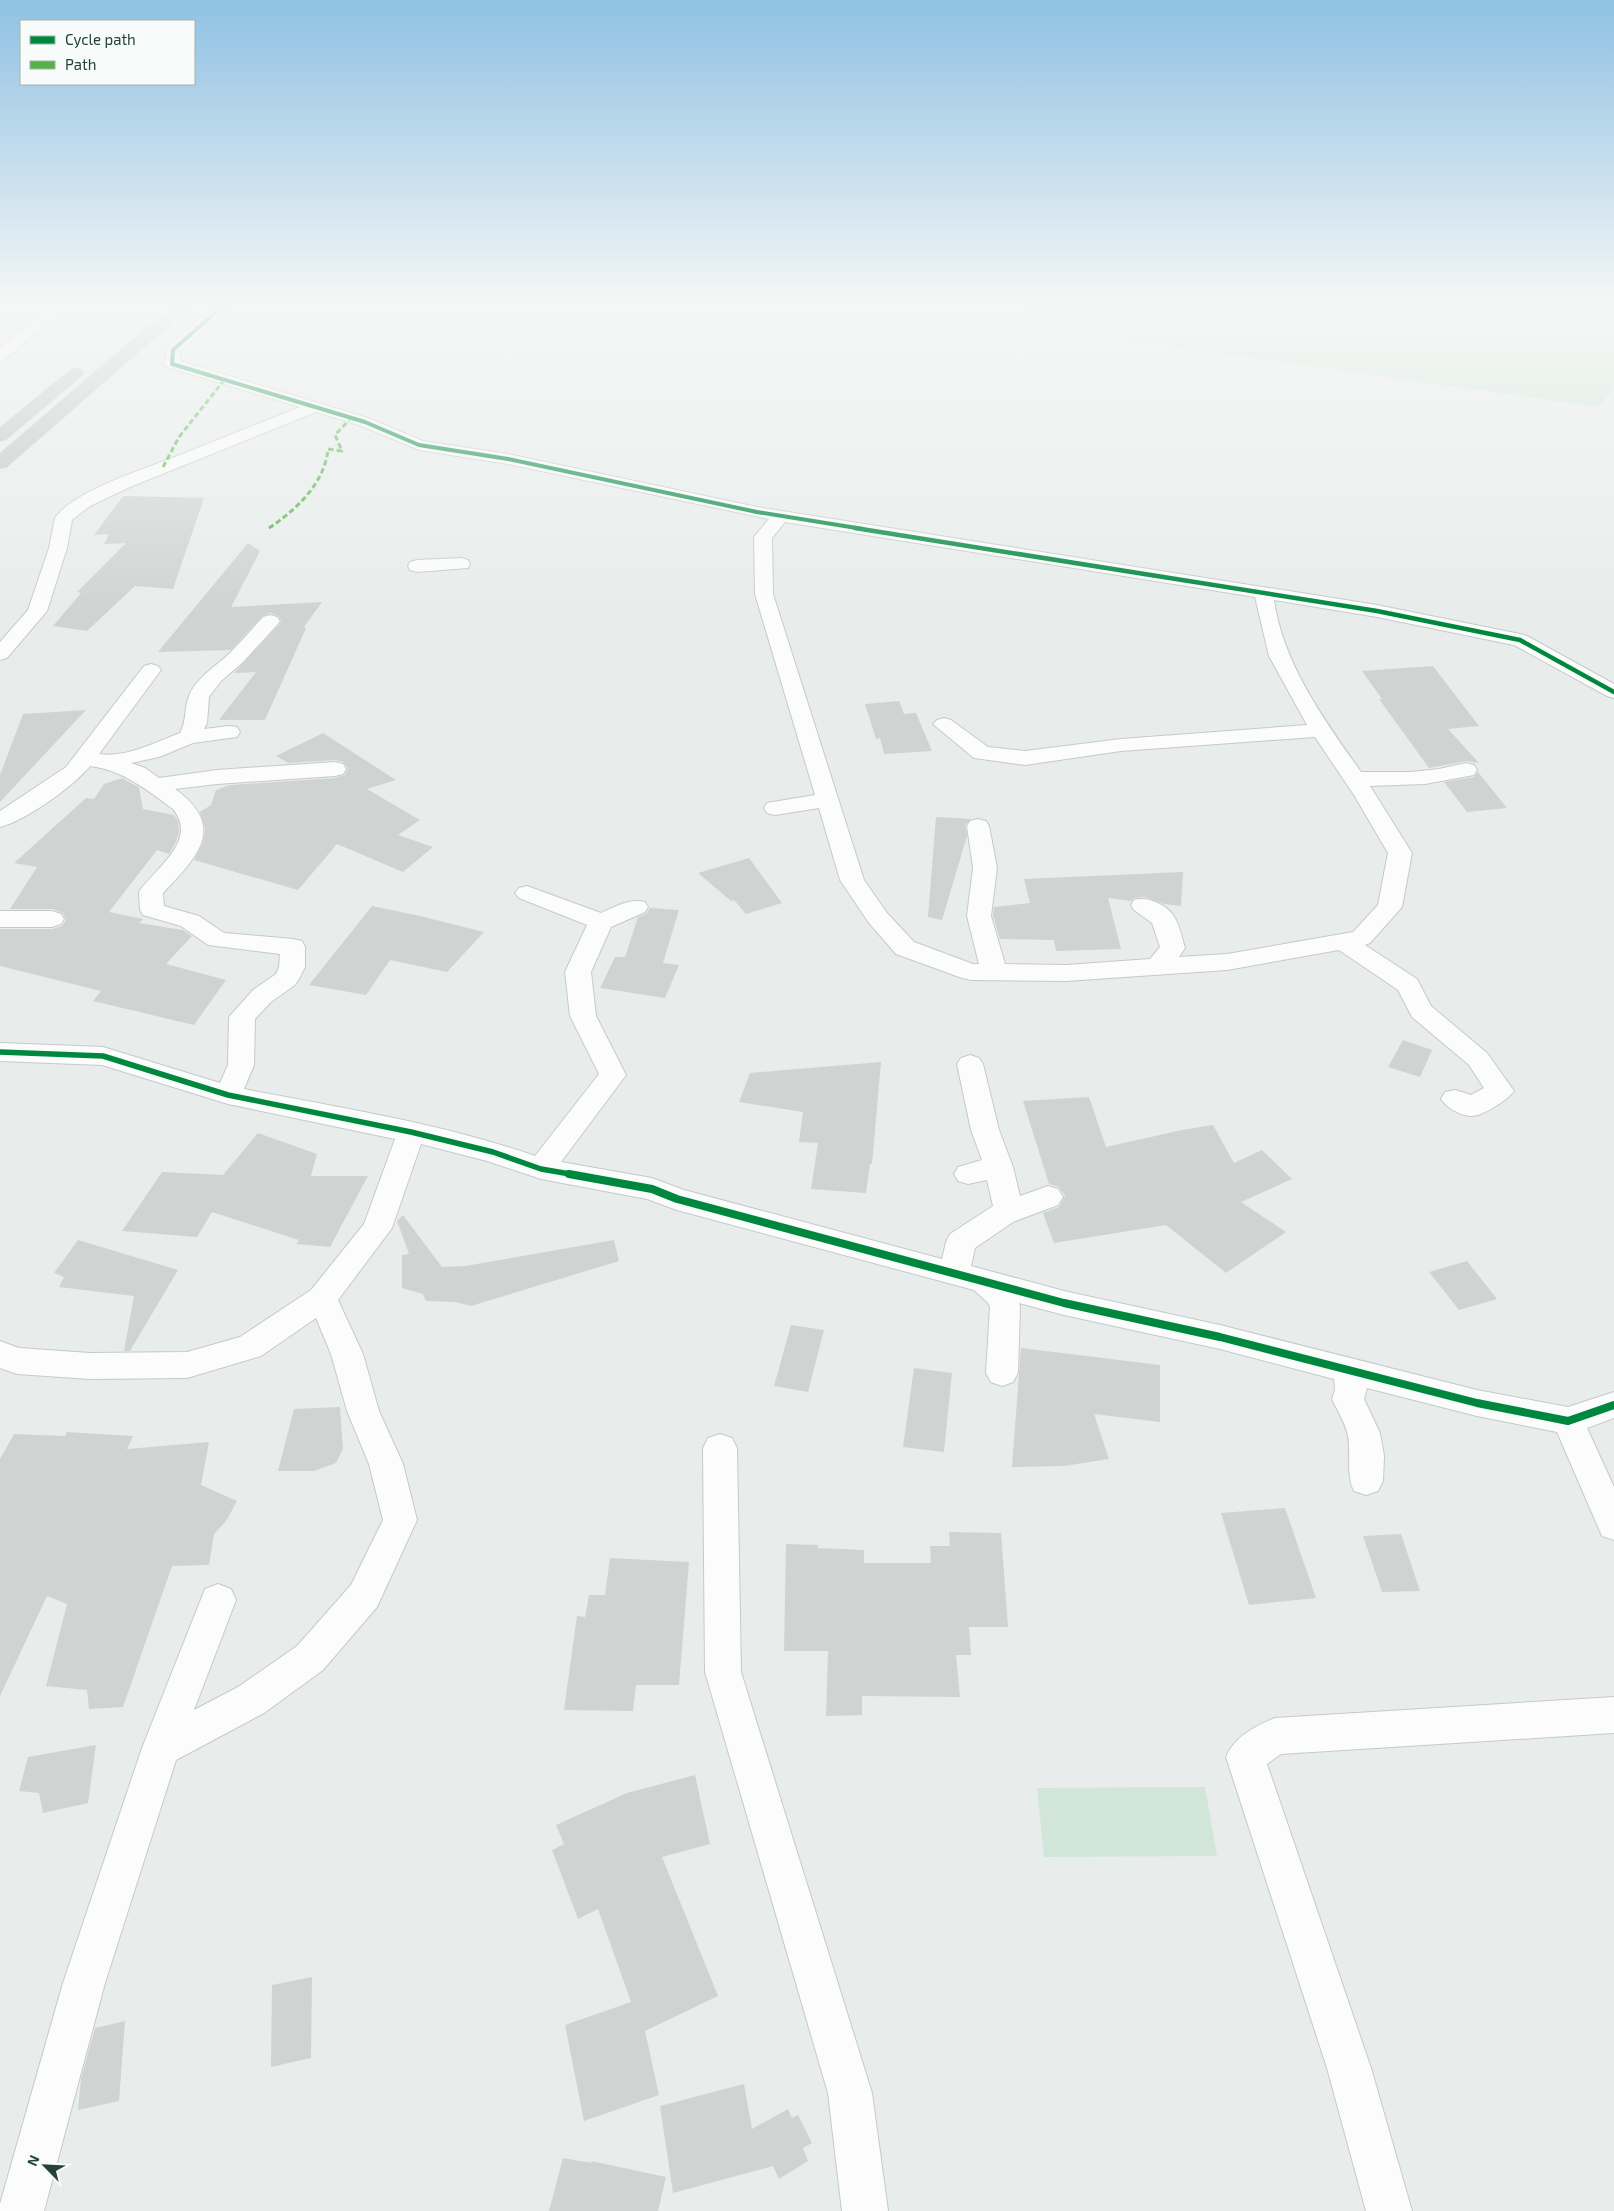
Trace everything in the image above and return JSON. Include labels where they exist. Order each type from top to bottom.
[{"type":"highway","points":[[0,436],[36,406]]},
{"type":"highway","points":[[0,463],[65,406]]},
{"type":"street","points":[[0,654],[37,611],[58,548],[64,518],[84,502],[132,480],[314,407],[365,422],[419,445],[508,459],[781,516],[1378,611],[1520,640],[1614,692]]},
{"type":"street","points":[[781,516],[763,537],[764,594],[852,880],[878,918],[905,948],[971,972],[1066,973],[1227,962],[1362,938],[1390,907],[1400,854],[1354,779],[1321,730],[1279,656],[1266,609],[1264,593]]},
{"type":"street","points":[[417,566],[460,564]]},
{"type":"street","points":[[189,738],[196,723],[199,696],[214,677],[236,658],[270,621]]},
{"type":"street","points":[[0,820],[15,813],[74,772],[151,670]]},
{"type":"street","points":[[944,724],[982,753],[1026,758],[1121,746],[1321,730]]},
{"type":"street","points":[[108,762],[150,752],[189,738],[229,732]]},
{"type":"street","points":[[84,759],[108,762],[138,773],[181,804],[189,814],[193,836],[180,861],[151,892],[152,910],[190,921],[217,940],[294,947],[292,967],[286,979],[262,996],[242,1017],[241,1065],[228,1096]]},
{"type":"street","points":[[156,785],[217,777],[335,769]]},
{"type":"street","points":[[1354,779],[1403,779],[1448,776],[1466,770]]},
{"type":"street","points":[[775,808],[827,800]]},
{"type":"street","points":[[978,826],[985,868],[979,916],[994,972]]},
{"type":"street","points":[[527,893],[601,922]]},
{"type":"street","points":[[1143,905],[1163,919],[1173,948],[1157,967]]},
{"type":"street","points":[[541,1169],[559,1143],[594,1104],[613,1075],[583,1016],[578,972],[601,922],[636,907]]},
{"type":"street","points":[[0,919],[52,919]]},
{"type":"street","points":[[1343,941],[1408,985],[1420,1011],[1478,1059],[1500,1091],[1471,1107],[1455,1099]]},
{"type":"street","points":[[1019,972],[1039,954]]},
{"type":"street","points":[[0,1052],[103,1056],[228,1096],[411,1132],[494,1152],[541,1169],[652,1189],[677,1199],[1064,1303],[1220,1337],[1477,1403],[1568,1421],[1614,1404]]},
{"type":"street","points":[[970,1064],[985,1130],[999,1167],[1009,1212]]},
{"type":"street","points":[[0,1354],[17,1361],[90,1366],[187,1364],[250,1347],[322,1298],[377,1228],[411,1132]]},
{"type":"street","points":[[968,1174],[999,1167]]},
{"type":"street","points":[[1002,1373],[1005,1307],[1001,1296],[968,1276],[961,1242],[1009,1212],[1048,1197]]},
{"type":"street","points":[[162,1748],[251,1700],[310,1658],[364,1596],[400,1520],[386,1464],[363,1410],[347,1354],[322,1298]]},
{"type":"street","points":[[1348,1370],[1351,1390],[1348,1399],[1364,1433],[1367,1456],[1366,1481]]},
{"type":"street","points":[[1568,1421],[1614,1525]]},
{"type":"street","points":[[720,1448],[723,1672],[850,2093],[865,2211]]},
{"type":"street","points":[[21,2211],[84,1982],[162,1748],[218,1600]]},
{"type":"street","points":[[1389,2211],[1349,2068],[1245,1757],[1275,1736],[1614,1715]]},
{"type":"green space","points":[[1205,1787],[1217,1856],[1044,1857],[1037,1788]]},
{"type":"building","points":[[123,496],[204,498],[173,589],[135,586],[87,631],[53,626],[81,593],[77,592],[126,543],[104,544],[109,534],[94,535]]},
{"type":"building","points":[[248,543],[260,551],[231,607],[322,602],[304,627],[306,628],[265,720],[219,720],[256,672],[234,673],[282,621],[278,616],[271,613],[262,616],[231,650],[158,652]]},
{"type":"building","points":[[1433,666],[1479,726],[1448,729],[1479,763],[1466,761],[1429,768],[1379,699],[1382,699],[1362,671]]},
{"type":"building","points":[[899,701],[904,714],[916,713],[932,751],[884,754],[880,738],[876,739],[865,704]]},
{"type":"building","points":[[86,710],[0,802],[0,775],[23,714]]},
{"type":"building","points":[[323,733],[396,780],[367,789],[420,820],[398,835],[433,847],[403,872],[337,844],[298,890],[194,860],[203,843],[205,829],[200,812],[211,805],[216,790],[230,785],[335,778],[345,775],[348,768],[343,762],[335,760],[288,763],[276,756]]},
{"type":"building","points":[[1478,772],[1507,808],[1467,812],[1444,782],[1474,777]]},
{"type":"building","points":[[122,778],[139,787],[143,809],[174,815],[178,821],[179,832],[169,854],[157,850],[109,912],[143,919],[139,923],[183,930],[192,936],[166,964],[226,980],[194,1025],[93,1001],[101,991],[0,966],[0,929],[52,929],[62,926],[66,920],[63,913],[53,909],[10,909],[37,867],[14,863],[86,798],[94,799],[104,784]]},
{"type":"building","points":[[936,817],[971,819],[965,825],[967,836],[942,920],[928,917]]},
{"type":"building","points":[[749,858],[782,903],[746,914],[734,900],[731,901],[698,873]]},
{"type":"building","points":[[1183,872],[1181,906],[1164,904],[1145,897],[1134,898],[1131,901],[1108,898],[1121,949],[1056,951],[1054,940],[1000,939],[993,916],[994,907],[1030,903],[1024,879]]},
{"type":"building","points":[[372,906],[484,932],[447,972],[390,960],[366,995],[309,985]]},
{"type":"building","points":[[650,908],[679,910],[663,963],[679,965],[665,998],[600,988],[615,957],[625,957],[638,917],[646,914]]},
{"type":"building","points":[[1403,1040],[1432,1050],[1420,1077],[1388,1067]]},
{"type":"building","points":[[881,1062],[872,1164],[870,1164],[866,1193],[811,1189],[818,1143],[799,1142],[803,1112],[739,1102],[750,1073]]},
{"type":"building","points":[[1089,1097],[1106,1147],[1213,1125],[1234,1163],[1262,1150],[1292,1179],[1241,1202],[1286,1232],[1226,1273],[1166,1225],[1054,1243],[1043,1213],[1059,1207],[1065,1196],[1059,1187],[1049,1184],[1023,1101]]},
{"type":"building","points":[[258,1133],[317,1154],[311,1176],[368,1176],[330,1247],[296,1244],[299,1240],[212,1212],[197,1237],[122,1231],[162,1172],[223,1175]]},
{"type":"building","points":[[403,1215],[442,1267],[465,1266],[614,1240],[619,1261],[471,1306],[455,1302],[426,1301],[423,1294],[402,1288],[402,1255],[409,1254],[397,1221]]},
{"type":"building","points":[[78,1240],[178,1270],[130,1351],[124,1351],[134,1296],[59,1287],[64,1277],[54,1273]]},
{"type":"building","points":[[1467,1261],[1497,1299],[1459,1310],[1429,1272]]},
{"type":"building","points":[[791,1325],[824,1330],[808,1392],[774,1386]]},
{"type":"building","points":[[1021,1348],[1160,1365],[1160,1422],[1094,1414],[1109,1459],[1064,1466],[1012,1467]]},
{"type":"building","points":[[914,1368],[952,1373],[944,1452],[903,1447]]},
{"type":"building","points":[[340,1407],[343,1449],[336,1463],[314,1471],[278,1471],[294,1409]]},
{"type":"building","points":[[67,1432],[133,1436],[127,1449],[209,1442],[201,1485],[237,1501],[226,1521],[214,1534],[209,1565],[172,1566],[123,1707],[89,1709],[87,1690],[46,1686],[67,1604],[47,1596],[0,1696],[0,1459],[14,1434],[65,1436]]},
{"type":"building","points":[[1285,1508],[1316,1598],[1249,1605],[1221,1513]]},
{"type":"building","points":[[949,1532],[1001,1533],[1008,1627],[969,1627],[971,1655],[956,1655],[960,1697],[862,1696],[862,1715],[826,1716],[828,1651],[784,1651],[786,1544],[818,1545],[818,1548],[864,1550],[864,1563],[931,1563],[930,1546],[950,1546]]},
{"type":"building","points":[[1401,1534],[1420,1591],[1382,1592],[1363,1536]]},
{"type":"building","points":[[610,1558],[689,1562],[679,1685],[636,1685],[633,1711],[564,1710],[577,1616],[585,1617],[589,1595],[605,1595]]},
{"type":"building","points":[[96,1745],[88,1803],[43,1813],[39,1793],[19,1791],[28,1757]]},
{"type":"building","points":[[695,1775],[710,1844],[662,1857],[718,1996],[645,2031],[659,2095],[584,2121],[565,2025],[631,2002],[598,1909],[578,1919],[552,1850],[564,1844],[556,1825],[627,1793]]},
{"type":"building","points":[[312,1977],[311,2058],[271,2067],[272,1985]]},
{"type":"building","points":[[125,2021],[119,2101],[78,2110],[81,2079],[95,2028]]},
{"type":"building","points":[[744,2084],[752,2129],[788,2109],[792,2118],[798,2115],[812,2143],[803,2148],[808,2161],[779,2179],[773,2166],[673,2193],[660,2106]]},
{"type":"building","points":[[563,2158],[592,2163],[591,2161],[666,2177],[658,2211],[549,2211]]},
{"type":"marked path","points":[[163,467],[179,437],[205,406]]},
{"type":"marked path","points":[[269,528],[300,504],[321,472],[328,449],[342,451],[335,435],[351,418]]},
{"type":"cycle path","points":[[314,406],[365,422],[419,445],[508,459],[757,512],[1377,611],[1520,640],[1614,692]]},
{"type":"cycle path","points":[[0,1052],[103,1056],[228,1095],[411,1132],[493,1152],[541,1169],[652,1189],[677,1199],[1064,1303],[1220,1337],[1477,1403],[1568,1421],[1614,1405]]}]
